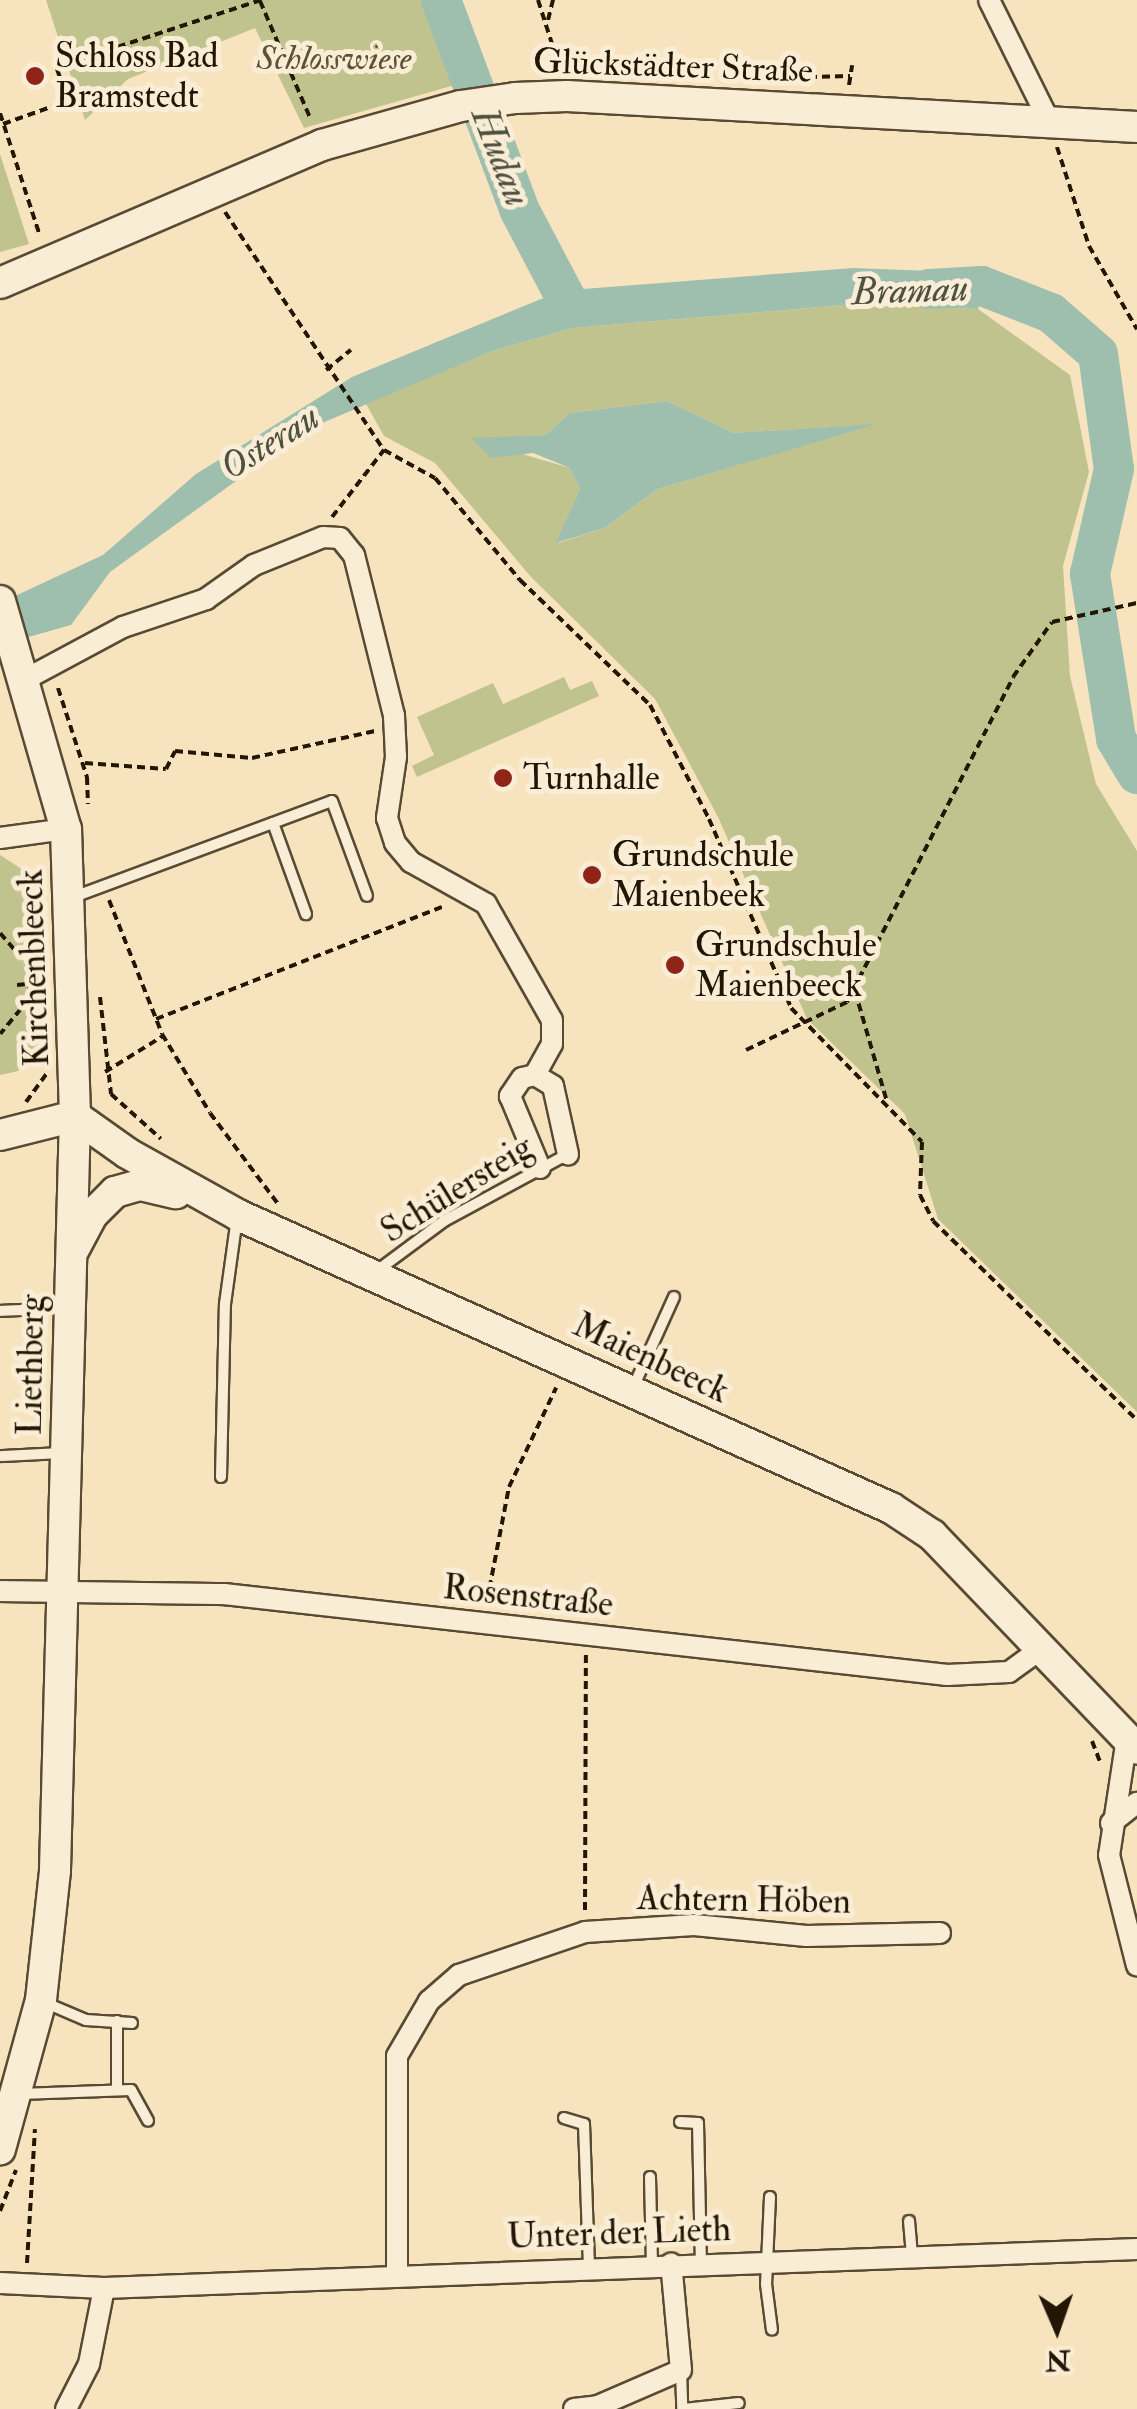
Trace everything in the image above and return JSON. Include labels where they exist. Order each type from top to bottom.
[{"type":"street","points":[[989,0],[1048,119]]},
{"type":"street","name":"Glückstädter Straße","points":[[0,283],[322,145],[461,106],[515,98],[567,96],[1137,126]]},
{"type":"street","points":[[39,674],[122,627],[190,606],[254,565],[323,536],[340,538],[354,555],[395,728],[387,818],[395,843],[410,862],[472,894],[552,1020],[552,1044],[535,1075],[514,1088],[509,1106],[540,1168]]},
{"type":"street","name":"Kirchenbleeck","points":[[0,600],[15,645],[39,674],[77,819],[71,898],[75,1116]]},
{"type":"street","points":[[0,838],[77,819]]},
{"type":"street","points":[[535,1075],[553,1086],[568,1154]]},
{"type":"street","points":[[5,1123],[75,1116]]},
{"type":"street","name":"Maienbeeck","points":[[75,1116],[238,1215],[376,1272],[890,1508],[932,1535],[1132,1744]]},
{"type":"street","name":"Liethberg","points":[[0,2149],[19,2094],[41,2000],[56,1871],[75,1116]]},
{"type":"street","points":[[70,1256],[93,1214],[116,1192],[140,1185],[238,1215]]},
{"type":"street","name":"Rosenstraße","points":[[0,1592],[224,1594],[947,1674],[1010,1672],[1041,1649]]},
{"type":"street","points":[[1132,1744],[1108,1855],[1137,1966]]},
{"type":"street","points":[[1112,1823],[1137,1803]]},
{"type":"street","name":"Achtern Höben","points":[[397,2277],[393,2088],[411,2026],[459,1975],[585,1932],[694,1925],[806,1936],[940,1933]]},
{"type":"street","name":"Unter der Lieth","points":[[0,2283],[25,2288],[104,2288],[662,2263],[1137,2249]]},
{"type":"street","points":[[574,2409],[598,2406],[681,2370],[662,2263]]},
{"type":"street","points":[[66,2409],[90,2364],[104,2288]]},
{"type":"lane","points":[[71,898],[332,801],[367,896]]},
{"type":"lane","points":[[273,823],[306,914]]},
{"type":"lane","name":"Schülersteig","points":[[376,1272],[444,1220],[568,1154]]},
{"type":"lane","points":[[221,1476],[226,1304],[238,1215]]},
{"type":"lane","points":[[632,1391],[674,1297]]},
{"type":"lane","points":[[0,1311],[68,1308]]},
{"type":"lane","points":[[1,1456],[67,1453]]},
{"type":"lane","points":[[41,2000],[86,2020],[132,2023]]},
{"type":"lane","points":[[117,2021],[117,2090]]},
{"type":"lane","points":[[19,2094],[132,2090],[148,2121]]},
{"type":"lane","points":[[564,2118],[584,2124],[589,2266]]},
{"type":"lane","points":[[680,2122],[698,2123],[701,2262]]},
{"type":"lane","points":[[650,2177],[662,2263]]},
{"type":"lane","points":[[770,2197],[772,2330]]},
{"type":"lane","points":[[909,2221],[912,2256]]},
{"type":"lane","points":[[681,2370],[683,2409],[739,2404]]},
{"type":"path","points":[[3,124],[68,101],[56,67],[260,0],[322,145]]},
{"type":"path","points":[[538,0],[548,20],[567,96]]},
{"type":"path","points":[[548,20],[553,0]]},
{"type":"path","points":[[770,78],[850,76]]},
{"type":"path","points":[[0,113],[50,264]]},
{"type":"path","points":[[1048,119],[1088,246],[1137,328]]},
{"type":"path","points":[[210,193],[330,376],[384,450],[435,478],[520,580],[650,705],[710,818],[768,964],[805,1027],[922,1142],[920,1195],[933,1221],[1137,1420]]},
{"type":"path","points":[[326,370],[352,350]]},
{"type":"path","points":[[323,536],[335,509],[384,450]]},
{"type":"path","points":[[746,1050],[805,1027],[847,1002],[1013,678],[1052,622],[1076,612],[1137,603]]},
{"type":"path","points":[[39,674],[83,763],[77,819]]},
{"type":"path","points":[[83,763],[166,769],[176,750],[252,758],[395,728]]},
{"type":"path","points":[[105,885],[164,1036],[210,1113],[289,1218],[272,1208]]},
{"type":"path","points":[[156,1019],[472,894]]},
{"type":"path","points":[[0,933],[26,964],[29,983],[28,999],[0,1034]]},
{"type":"path","points":[[0,944],[8,940]]},
{"type":"path","points":[[49,967],[49,998]]},
{"type":"path","points":[[18,985],[49,982]]},
{"type":"path","points":[[99,985],[104,1072],[112,1094],[176,1150]]},
{"type":"path","points":[[854,988],[888,1107]]},
{"type":"path","points":[[104,1072],[164,1036]]},
{"type":"path","points":[[5,1123],[24,1104],[50,1063]]},
{"type":"path","points":[[482,1625],[509,1487],[568,1362]]},
{"type":"path","points":[[585,1932],[588,1635]]},
{"type":"path","points":[[19,2094],[39,2139],[25,2288]]},
{"type":"green space","name":"Schlosswiese","points":[[46,0],[424,0],[455,85],[304,128],[255,28],[128,79],[85,120]]},
{"type":"green space","points":[[0,154],[29,244],[0,252]]},
{"type":"green space","points":[[855,304],[978,309],[1070,375],[1089,472],[1063,566],[1070,676],[1096,784],[1137,851],[1137,1412],[938,1219],[905,1114],[807,1019],[718,817],[655,699],[531,577],[435,463],[384,436],[365,402],[492,351],[573,328]],"holes":[[[667,401],[734,433],[871,425],[658,489],[604,528],[558,543],[580,489],[570,468],[472,439],[545,435],[570,413]]]},
{"type":"green space","points":[[564,677],[570,690],[592,681],[599,696],[417,777],[412,766],[434,755],[417,717],[493,683],[503,704]]},
{"type":"green space","points":[[0,855],[40,881],[43,976],[41,1047],[18,1071],[0,1075]]},
{"type":"water","name":"Osterau","points":[[853,268],[984,273],[978,309],[855,304],[573,328],[492,351],[308,429],[110,572],[71,625],[0,645],[0,603],[103,555],[196,474],[352,377],[541,299],[583,289]]},
{"type":"water","points":[[667,401],[734,433],[877,424],[658,489],[604,528],[556,543],[580,489],[570,468],[533,453],[491,458],[471,438],[545,435],[570,413]]},
{"type":"waterway","name":"Hudau","points":[[441,0],[520,211],[571,308]]},
{"type":"waterway","name":"Bramau","points":[[929,289],[982,286],[1051,313],[1098,354],[1114,469],[1090,574],[1116,739],[1137,774]]},
{"type":"place","name":"Schloss Bad Bramstedt","points":[[35,76]]},
{"type":"place","name":"Turnhalle","points":[[503,778]]},
{"type":"place","name":"Grundschule Maienbeek","points":[[592,875]]},
{"type":"place","name":"Grundschule Maienbeeck","points":[[675,965]]}]
